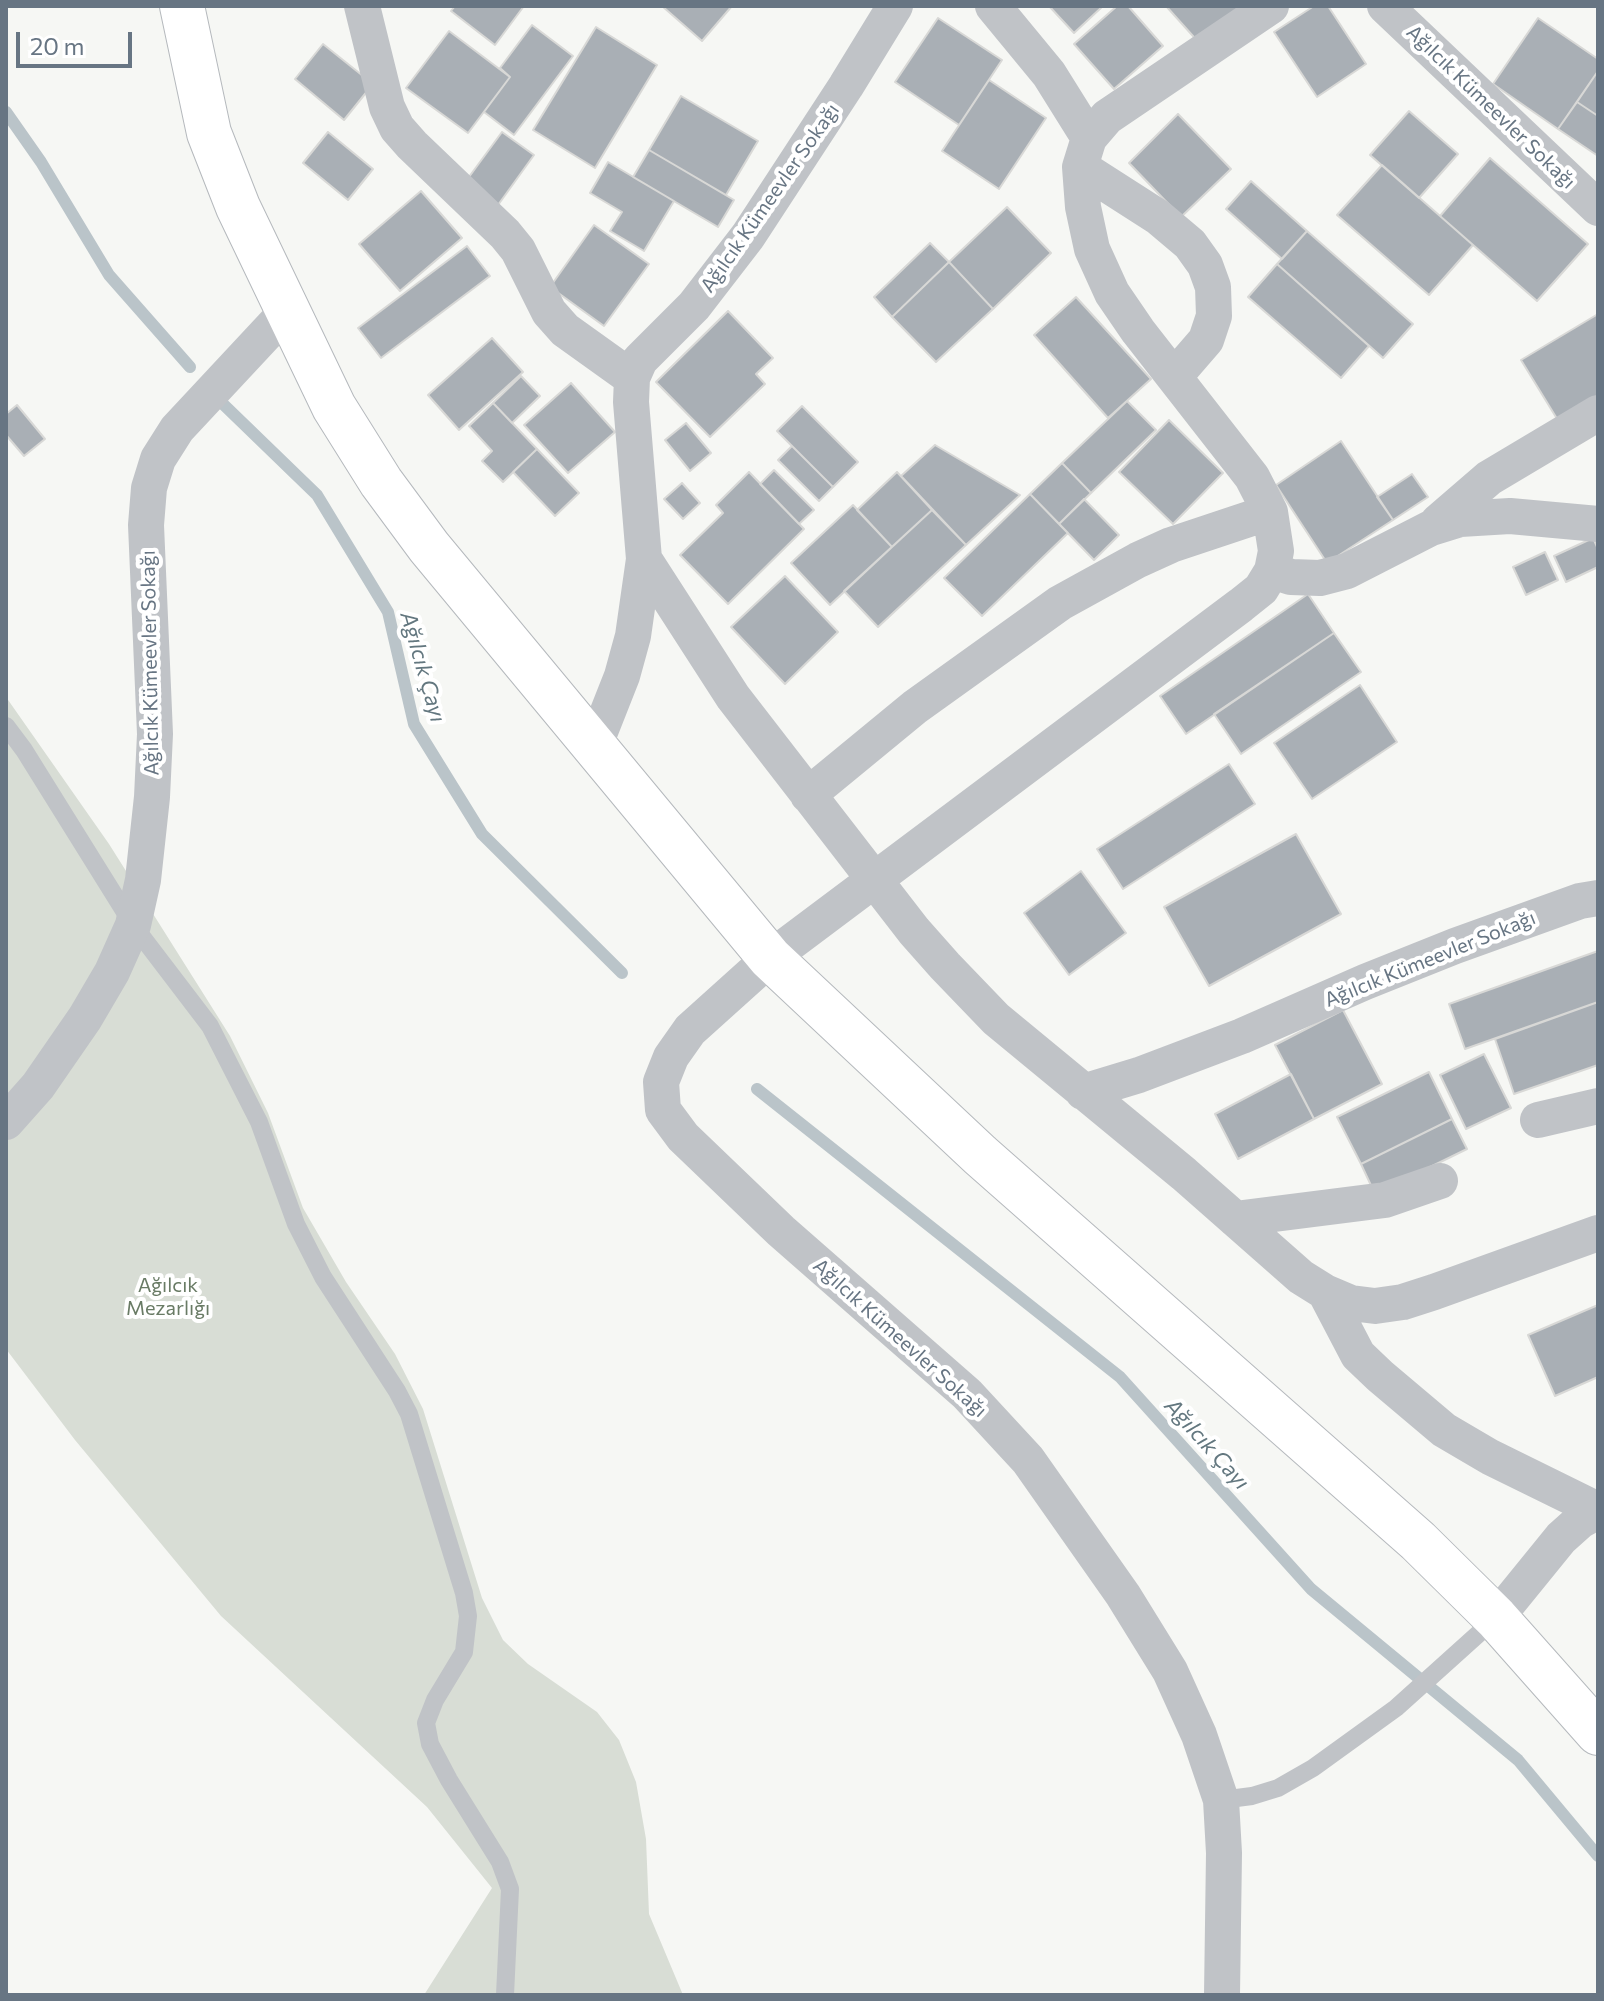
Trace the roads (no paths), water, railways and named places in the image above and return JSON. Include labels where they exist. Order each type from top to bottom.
[{"type":"main road","points":[[185,8],[209,133],[238,207],[334,407],[381,482],[429,547],[770,958],[980,1155],[1418,1541],[1496,1618],[1582,1695],[1598,1733]]},
{"type":"street","points":[[362,6],[387,107],[397,128],[505,234],[518,250],[549,312],[565,330],[632,378],[632,415],[644,559],[622,676],[594,747]]},
{"type":"street","name":"Ağılcık Kümeevler Sokağı","points":[[632,378],[640,360],[694,306],[748,236],[895,6]]},
{"type":"street","points":[[993,6],[1049,74],[1084,152],[1190,244],[1205,265],[1213,287],[1214,316],[1206,340],[1174,377]]},
{"type":"street","points":[[1271,6],[1107,117],[1084,152],[1083,207],[1092,249],[1112,293],[1252,477],[1270,512],[1276,551],[1272,571],[1291,577],[1320,578],[1347,571],[1431,528],[1460,519],[1483,516],[1598,524]]},
{"type":"street","name":"Ağılcık Kümeevler Sokağı","points":[[1385,6],[1598,208]]},
{"type":"street","name":"Ağılcık Kümeevler Sokağı","points":[[6,1122],[38,1086],[85,1018],[112,972],[133,925],[146,852],[155,734],[146,525],[149,488],[158,459],[177,429],[288,310]]},
{"type":"street","points":[[1431,528],[1489,478],[1598,413]]},
{"type":"street","points":[[808,795],[915,707],[1060,603],[1149,555],[1270,512]]},
{"type":"street","points":[[644,559],[733,697],[914,931],[996,1019],[1301,1277],[1351,1303],[1375,1306],[1403,1302],[1598,1233]]},
{"type":"street","name":"Ağılcık Kümeevler Sokağı","points":[[1222,1995],[1224,1853],[1221,1800],[1199,1735],[1170,1671],[1123,1595],[1028,1460],[967,1394],[748,1200],[683,1137],[663,1110],[661,1082],[671,1057],[690,1030],[770,958],[1241,605],[1261,589],[1272,571]]},
{"type":"street","name":"Ağılcık Kümeevler Sokağı","points":[[1083,1092],[1186,1058],[1455,946],[1580,901],[1598,898]]},
{"type":"street","points":[[1538,1120],[1598,1106]]},
{"type":"street","points":[[1235,1219],[1385,1200],[1440,1181]]},
{"type":"street","points":[[1325,1292],[1358,1355],[1444,1430],[1490,1457],[1598,1510]]},
{"type":"street","points":[[1496,1618],[1561,1538],[1598,1510]]},
{"type":"lane","points":[[6,726],[133,925],[210,1026],[259,1122],[276,1176],[309,1251],[409,1414],[464,1593],[468,1616],[464,1652],[435,1700],[426,1723],[430,1744],[500,1862],[510,1889],[505,1995]]},
{"type":"lane","points":[[1221,1800],[1252,1796],[1278,1788],[1313,1768],[1396,1708],[1496,1618]]},
{"type":"waterway","name":"Ağılcık Çayı","points":[[6,112],[41,162],[109,275],[190,367]]},
{"type":"waterway","name":"Ağılcık Çayı","points":[[223,404],[317,495],[388,612],[414,724],[482,834],[622,973]]},
{"type":"waterway","name":"Ağılcık Çayı","points":[[757,1089],[1120,1377],[1311,1589],[1518,1760],[1598,1856]]},
{"type":"park label","name":"Ağılcık Mezarlığı","points":[[168,1296]]}]
